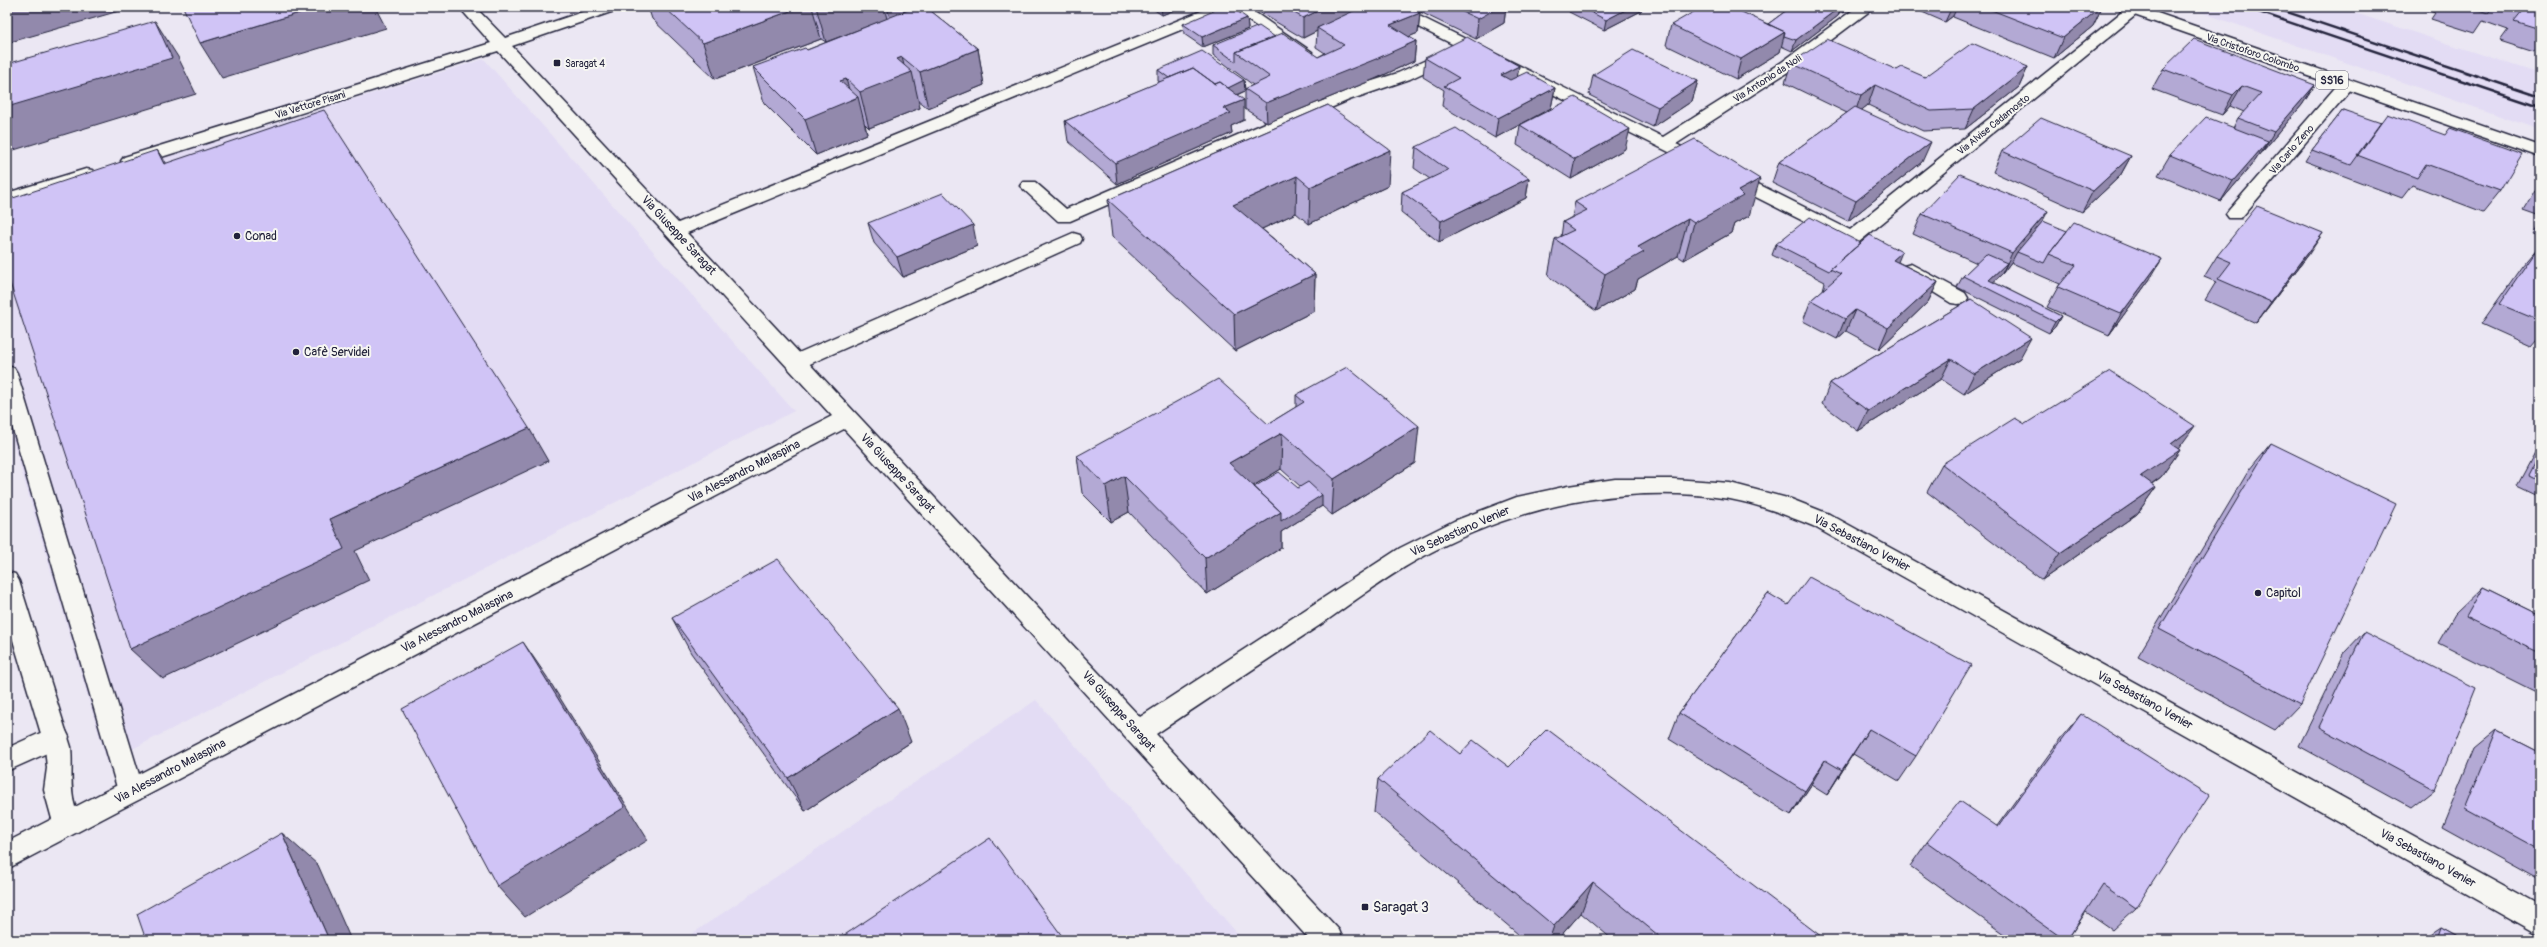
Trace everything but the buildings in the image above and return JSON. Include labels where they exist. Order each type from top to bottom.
[{"type":"street","name":"Via Giuseppe Saragat","points":[[467,7],[1329,940]]},
{"type":"street","name":"Via Vettore Pisani","points":[[7,199],[502,44],[612,7]]},
{"type":"street","points":[[675,231],[1224,7]]},
{"type":"street","points":[[1237,7],[1315,60]]},
{"type":"street","name":"Via Antonio da Noli","points":[[1664,144],[1788,65],[1867,7]]},
{"type":"street","points":[[1383,8],[1468,46],[1871,248]]},
{"type":"street","name":"Via Cristoforo Colombo","points":[[2130,9],[2540,152]]},
{"type":"street","name":"Via Alvise Cadamosto","points":[[1852,238],[2130,9]]},
{"type":"street","points":[[1298,48],[1312,41]]},
{"type":"street","points":[[1029,186],[1064,217],[1343,96],[1404,76],[1468,46]]},
{"type":"street","name":"Via Carlo Zeno","points":[[2235,214],[2346,85]]},
{"type":"street","points":[[796,362],[1072,239]]},
{"type":"street","points":[[1896,262],[1958,298]]},
{"type":"street","points":[[7,373],[131,791]]},
{"type":"street","name":"Via Alessandro Malaspina","points":[[7,856],[847,418]]},
{"type":"street","name":"Via Sebastiano Venier","points":[[1138,732],[1408,554],[1462,527],[1517,506],[1568,494],[1615,487],[1673,487],[1730,491],[1783,505],[1821,520],[2540,921]]},
{"type":"street","points":[[7,582],[56,737],[60,763],[57,790],[67,824]]},
{"type":"street","points":[[7,760],[56,737]]},
{"type":"shaded area","points":[[2186,7],[2337,7],[2540,74],[2540,130]]},
{"type":"shaded area","points":[[484,59],[794,411],[107,762],[7,422],[7,206]]},
{"type":"shaded area","points":[[1036,700],[1243,940],[683,940]]},
{"type":"railway","points":[[2244,7],[2540,107]]},
{"type":"railway","points":[[2272,7],[2540,97]]},
{"type":"place","name":"Saragat 4","points":[[557,63]]},
{"type":"place","name":"Conad","points":[[237,236]]},
{"type":"place","name":"Cafè Servidei","points":[[296,352]]},
{"type":"place","name":"Capitol","points":[[2258,593]]},
{"type":"place","name":"Saragat 3","points":[[1365,907]]}]
